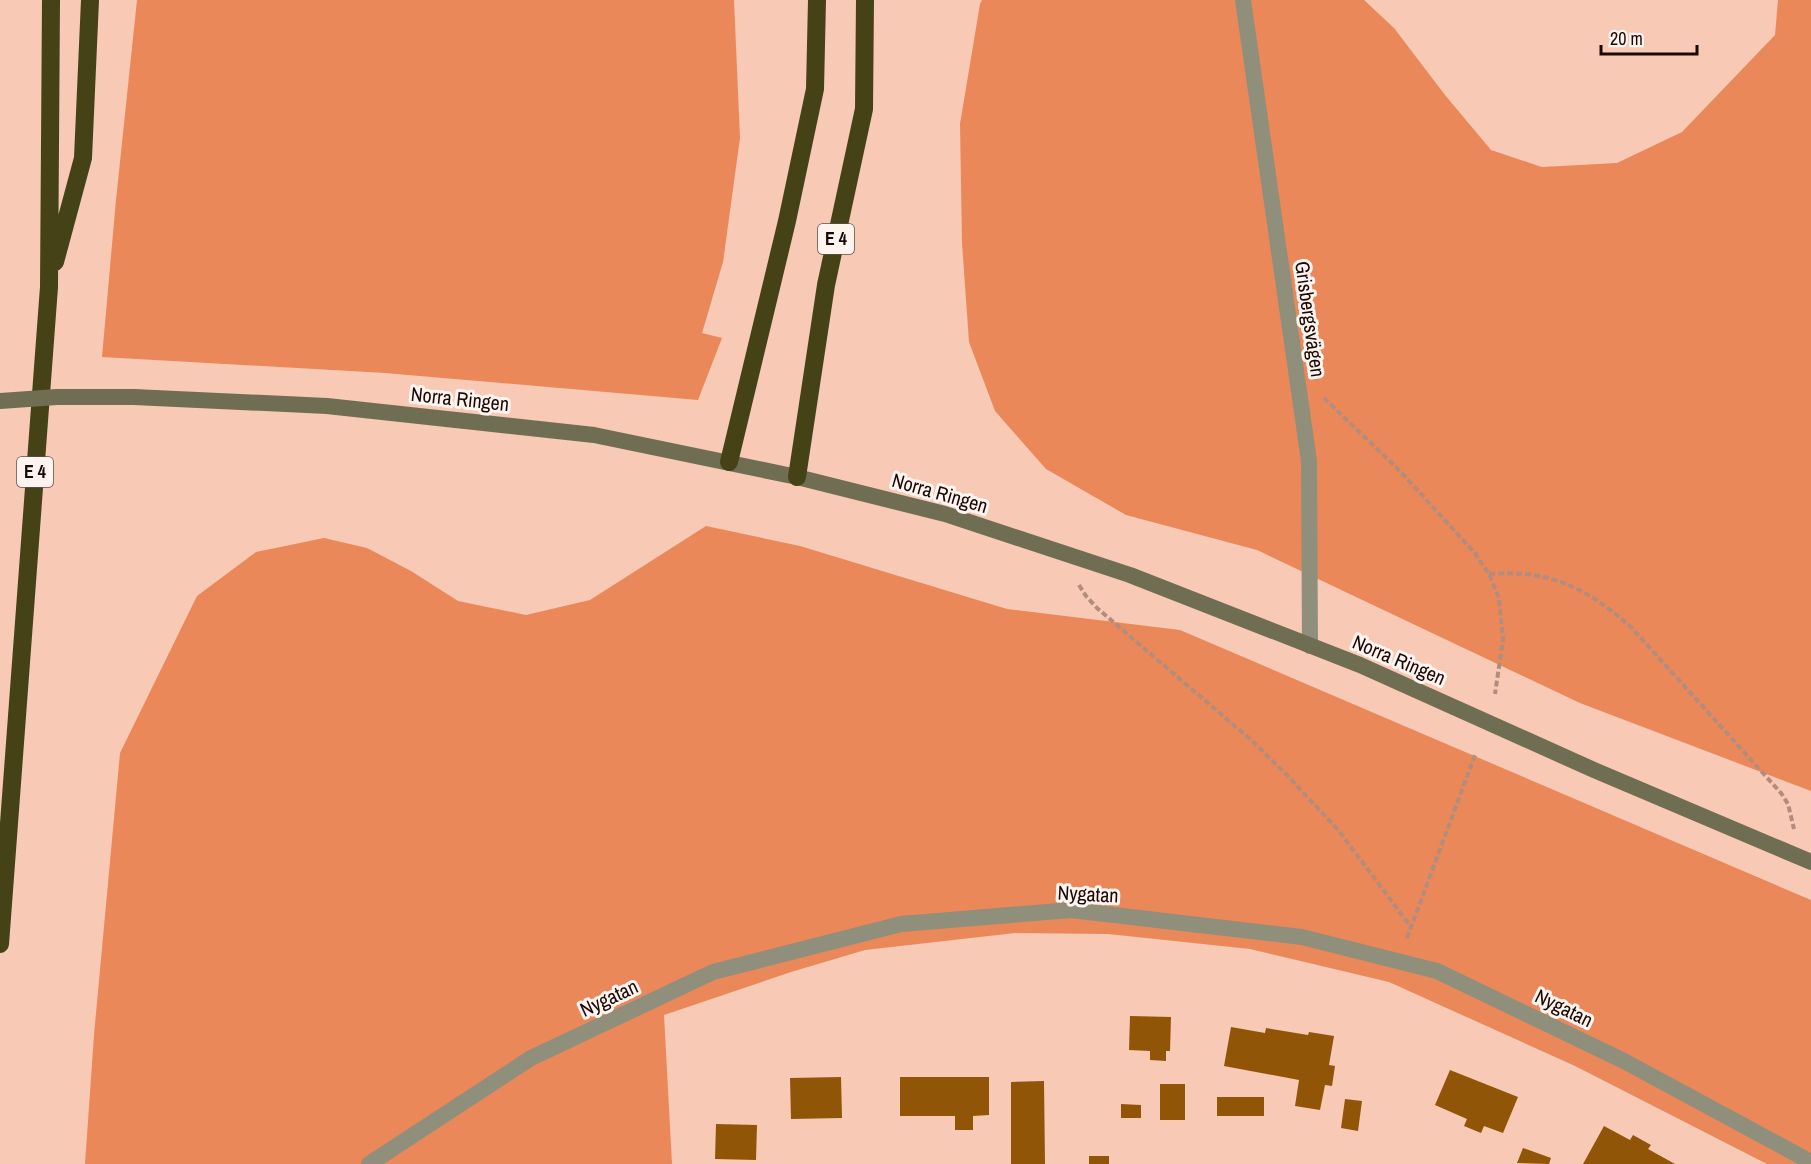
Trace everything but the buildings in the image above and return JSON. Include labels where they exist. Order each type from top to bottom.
[{"type":"highway","name":"E 4","points":[[0,944],[48,287],[51,0]]},
{"type":"highway","name":"E 4","points":[[48,287],[83,158],[90,0]]},
{"type":"highway","points":[[729,462],[787,221],[815,89],[817,0]]},
{"type":"highway","name":"E 4","points":[[797,477],[826,285],[864,109],[865,0]]},
{"type":"main road","name":"Norra Ringen","points":[[0,401],[57,397],[134,397],[327,406],[594,435],[797,477],[945,514],[1130,576],[1360,665],[1594,770],[1804,860]]},
{"type":"street","name":"Grisbergsvägen","points":[[1243,0],[1309,461],[1310,646]]},
{"type":"street","name":"Nygatan","points":[[369,1164],[531,1058],[713,972],[901,924],[1071,910],[1302,937],[1437,971],[1624,1060],[1788,1157],[1811,1162]]},
{"type":"path","points":[[1297,375],[1330,402],[1400,471],[1474,552],[1490,574],[1499,598],[1503,640],[1495,694]]},
{"type":"path","points":[[1068,555],[1078,584],[1086,596],[1250,739],[1287,775],[1340,831],[1411,927]]},
{"type":"path","points":[[1490,574],[1525,573],[1558,579],[1593,597],[1630,626],[1781,793],[1788,804],[1804,860]]},
{"type":"path","points":[[1398,961],[1475,755]]},
{"type":"shaded area","points":[[137,0],[734,0],[740,138],[723,262],[702,333],[722,338],[698,400],[385,373],[102,357]]},
{"type":"shaded area","points":[[982,0],[1364,0],[1394,28],[1491,150],[1542,167],[1617,163],[1682,132],[1775,35],[1778,0],[1811,0],[1811,791],[1580,703],[1257,550],[1126,515],[1046,469],[995,411],[969,342],[962,243],[960,124]]},
{"type":"shaded area","points":[[706,526],[800,546],[1007,609],[1180,630],[1811,900],[1811,1164],[1767,1164],[1575,1066],[1389,982],[1250,949],[1108,934],[1015,933],[865,950],[791,972],[664,1015],[672,1164],[85,1164],[94,1035],[120,753],[197,596],[256,552],[324,538],[367,548],[411,571],[458,601],[526,615],[590,600]]}]
